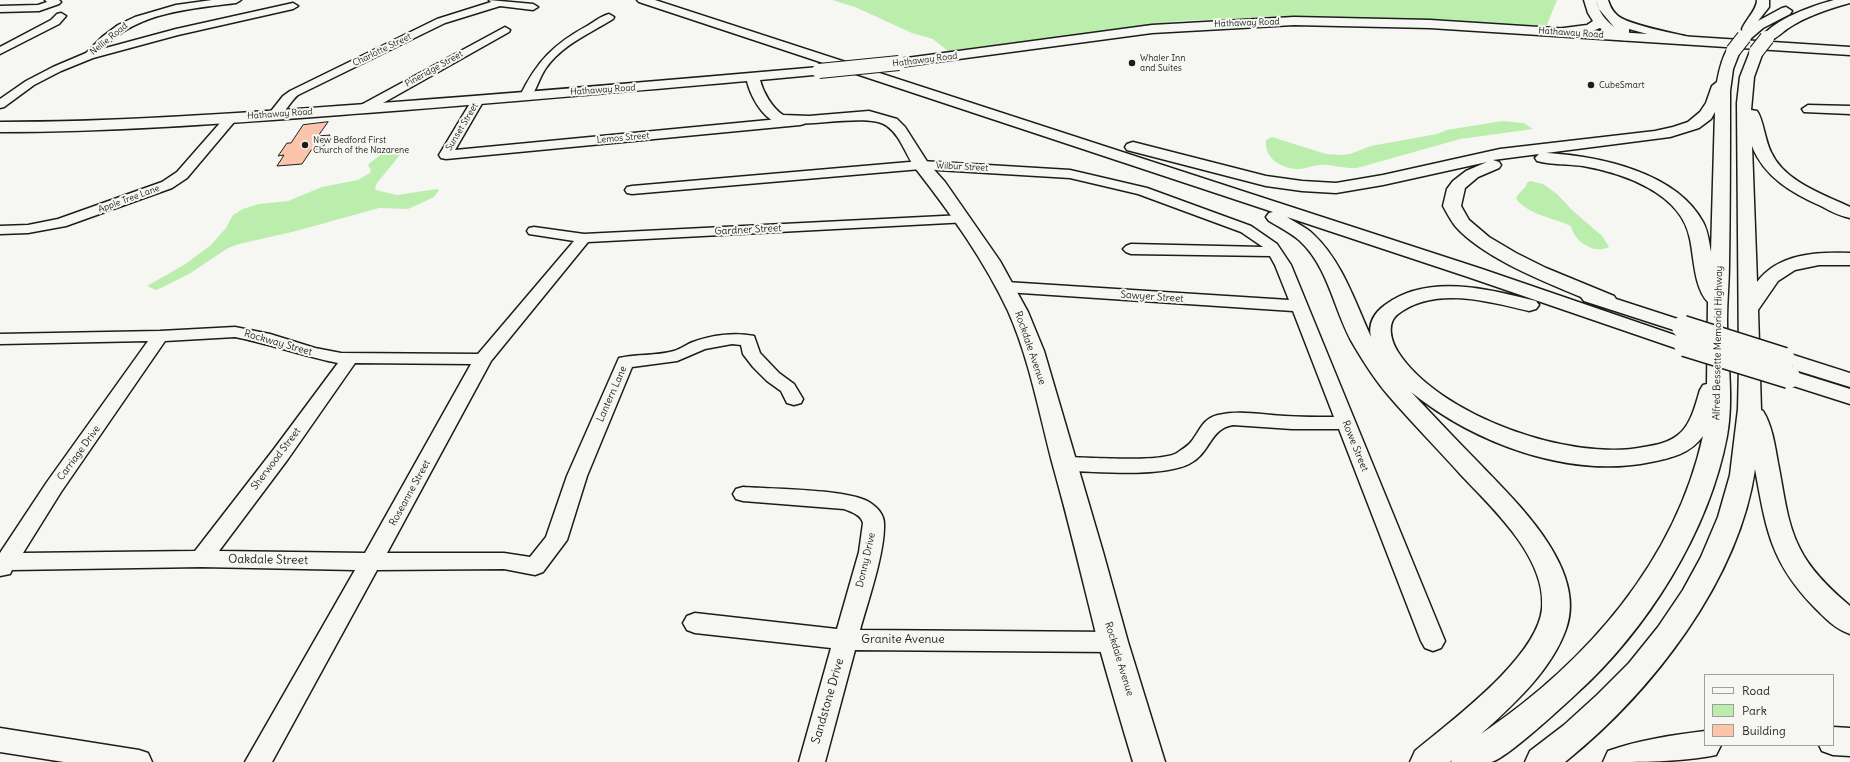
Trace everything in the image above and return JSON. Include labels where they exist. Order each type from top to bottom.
[{"type":"main road","points":[[643,0],[1222,191],[1684,336],[1790,366],[1850,380]]},
{"type":"main road","points":[[671,0],[1632,310]]},
{"type":"main road","points":[[1590,0],[1594,13],[1600,22],[1605,27],[1622,37],[1624,31],[1605,9],[1602,0]]},
{"type":"main road","points":[[1745,36],[1752,20],[1763,7],[1763,0]]},
{"type":"main road","name":"Alfred Bessette Memorial Highway","points":[[1467,762],[1525,721],[1558,693],[1587,665],[1632,613],[1665,566],[1689,516],[1713,447],[1717,425],[1718,306],[1724,76],[1727,63],[1733,51],[1745,36],[1759,25],[1776,16],[1818,0]]},
{"type":"main road","points":[[1542,762],[1590,722],[1628,684],[1671,630],[1706,578],[1723,541],[1738,490],[1747,441],[1750,400],[1751,358],[1748,310],[1744,123],[1745,84],[1756,52],[1767,38],[1776,30],[1790,22],[1847,0]]},
{"type":"main road","points":[[1834,4],[1850,3]]},
{"type":"main road","points":[[1614,18],[1644,30],[1684,40]]},
{"type":"main road","name":"Hathaway Road","points":[[0,127],[83,127],[231,118],[753,78],[899,63],[1146,30],[1241,22],[1359,21],[1850,50]]},
{"type":"main road","points":[[1560,32],[1586,29],[1600,22]]},
{"type":"main road","points":[[1108,141],[1266,181],[1307,187],[1348,186],[1500,154],[1649,136],[1676,131],[1693,125],[1705,116],[1713,105],[1724,76]]},
{"type":"main road","name":"Rockdale Avenue","points":[[753,78],[757,90],[772,114],[781,119],[800,121],[864,115],[883,118],[892,122],[900,130],[921,165],[939,186],[984,248],[1006,287],[1028,338],[1090,552],[1113,642],[1149,762]]},
{"type":"main road","points":[[1745,84],[1763,152],[1772,168],[1783,178],[1798,188],[1850,213]]},
{"type":"main road","points":[[1684,336],[1632,310],[1546,274],[1487,244],[1464,224],[1456,214],[1452,198],[1457,187],[1473,173],[1490,165],[1511,160],[1536,158],[1588,163],[1614,169],[1642,180],[1677,200],[1694,222],[1698,231],[1707,282],[1718,306]]},
{"type":"main road","points":[[1222,191],[1279,219],[1306,237],[1315,246],[1334,277],[1363,343],[1382,372],[1406,401],[1510,512],[1535,545],[1550,574],[1556,599],[1556,611],[1549,633],[1536,656],[1503,694],[1426,762]]},
{"type":"main road","points":[[1748,310],[1772,276],[1787,267],[1796,263],[1820,259],[1850,259]]},
{"type":"main road","points":[[1684,336],[1583,320],[1518,302],[1482,295],[1458,293],[1432,294],[1401,302],[1391,309],[1384,317],[1380,326],[1380,335],[1384,346],[1400,369],[1428,394],[1446,407],[1492,432],[1562,454],[1585,458],[1629,459],[1651,456],[1686,441],[1697,429],[1703,414],[1717,363]]},
{"type":"main road","points":[[1790,366],[1850,376]]},
{"type":"main road","points":[[1790,366],[1850,397]]},
{"type":"main road","points":[[1750,400],[1763,448],[1776,515],[1786,547],[1800,570],[1815,589],[1850,622]]},
{"type":"main road","points":[[1834,741],[1850,742]]},
{"type":"main road","points":[[1619,762],[1676,749],[1704,745]]},
{"type":"street","points":[[0,9],[43,7],[56,2],[49,0]]},
{"type":"street","name":"Nellie Road","points":[[0,104],[30,82],[89,56],[121,27],[140,18],[174,9],[236,0]]},
{"type":"street","points":[[497,1],[533,7]]},
{"type":"street","name":"Charlotte Street","points":[[274,115],[287,98],[301,90],[441,21],[497,1]]},
{"type":"street","points":[[89,56],[176,32],[293,6]]},
{"type":"street","points":[[0,51],[55,22],[61,16]]},
{"type":"street","points":[[526,96],[544,64],[553,54],[566,43],[609,16]]},
{"type":"street","name":"Pineridge Street","points":[[363,108],[505,30]]},
{"type":"street","name":"Nellie Road","points":[[0,117],[76,61]]},
{"type":"street","name":"Sunset Street","points":[[446,154],[478,100]]},
{"type":"street","points":[[1808,109],[1850,110]]},
{"type":"street","name":"Apple Tree Lane","points":[[0,230],[28,229],[61,223],[167,185],[182,175],[231,118]]},
{"type":"street","name":"Lemos Street","points":[[446,154],[800,121]]},
{"type":"street","name":"Wilbur Street","points":[[632,190],[921,165],[1070,174],[1114,184],[1160,197],[1246,229],[1261,238],[1276,252]]},
{"type":"street","name":"Gardner Street","points":[[534,232],[584,238],[963,219]]},
{"type":"street","name":"Roseanne Street","points":[[258,762],[483,359],[584,238]]},
{"type":"street","points":[[1131,249],[1276,252]]},
{"type":"street","name":"Rowe Street","points":[[1276,252],[1288,275],[1298,306],[1433,641]]},
{"type":"street","name":"Sawyer Street","points":[[1006,287],[1298,306]]},
{"type":"street","name":"Rockway Street","points":[[0,339],[160,336],[240,332],[313,353],[350,358],[410,357],[483,359]]},
{"type":"street","name":"Carriage Drive","points":[[2,565],[54,486],[160,336]]},
{"type":"street","name":"Lantern Lane","points":[[535,566],[556,540],[577,476],[606,403],[625,362],[677,356],[700,345],[723,340],[748,340],[752,354],[773,377],[788,388],[794,399]]},
{"type":"street","name":"Sherwood Street","points":[[201,559],[281,454],[350,358]]},
{"type":"street","points":[[1064,464],[1144,465],[1162,464],[1182,459],[1198,447],[1209,428],[1219,421],[1233,419],[1292,423],[1346,422]]},
{"type":"street","name":"Donny Drive","points":[[743,494],[845,502],[861,507],[872,516],[874,522],[870,552],[845,640]]},
{"type":"street","name":"Oakdale Street","points":[[2,565],[201,559],[371,562],[504,561],[535,566]]},
{"type":"street","name":"Granite Avenue","points":[[695,623],[845,640],[1050,640],[1113,642]]},
{"type":"street","name":"Sandstone Drive","points":[[812,762],[845,640]]},
{"type":"street","points":[[0,740],[139,762]]},
{"type":"green space","points":[[832,0],[1557,0],[1546,27],[1441,21],[1298,16],[1180,21],[948,51],[933,39],[912,33],[855,7]]},
{"type":"green space","points":[[1502,121],[1524,123],[1533,129],[1460,139],[1357,168],[1317,165],[1293,169],[1275,162],[1268,153],[1266,147],[1266,140],[1272,137],[1326,154],[1342,155],[1350,154],[1371,146],[1437,134],[1447,130]]},
{"type":"green space","points":[[399,147],[404,150],[377,183],[375,187],[376,190],[397,195],[437,189],[439,190],[434,197],[408,209],[379,208],[296,231],[239,244],[228,248],[189,274],[161,288],[156,290],[147,286],[184,265],[211,245],[226,228],[233,215],[243,209],[259,204],[288,201],[322,187],[358,180],[370,173],[371,170],[368,165],[370,163],[383,153]]},
{"type":"green space","points":[[1530,181],[1543,184],[1557,194],[1572,210],[1602,236],[1609,247],[1603,249],[1591,248],[1576,237],[1571,226],[1535,213],[1522,205],[1516,199]]},
{"type":"building","name":"New Bedford First Church of the Nazarene","points":[[328,122],[318,136],[330,135],[322,149],[312,149],[302,164],[277,166],[284,155],[278,156],[287,143],[291,143],[303,125]]},
{"type":"place","name":"Whaler Inn and Suites","points":[[1132,63]]},
{"type":"place","name":"CubeSmart","points":[[1591,85]]},
{"type":"place","name":"New Bedford First Church of the Nazarene","points":[[305,145]]}]
